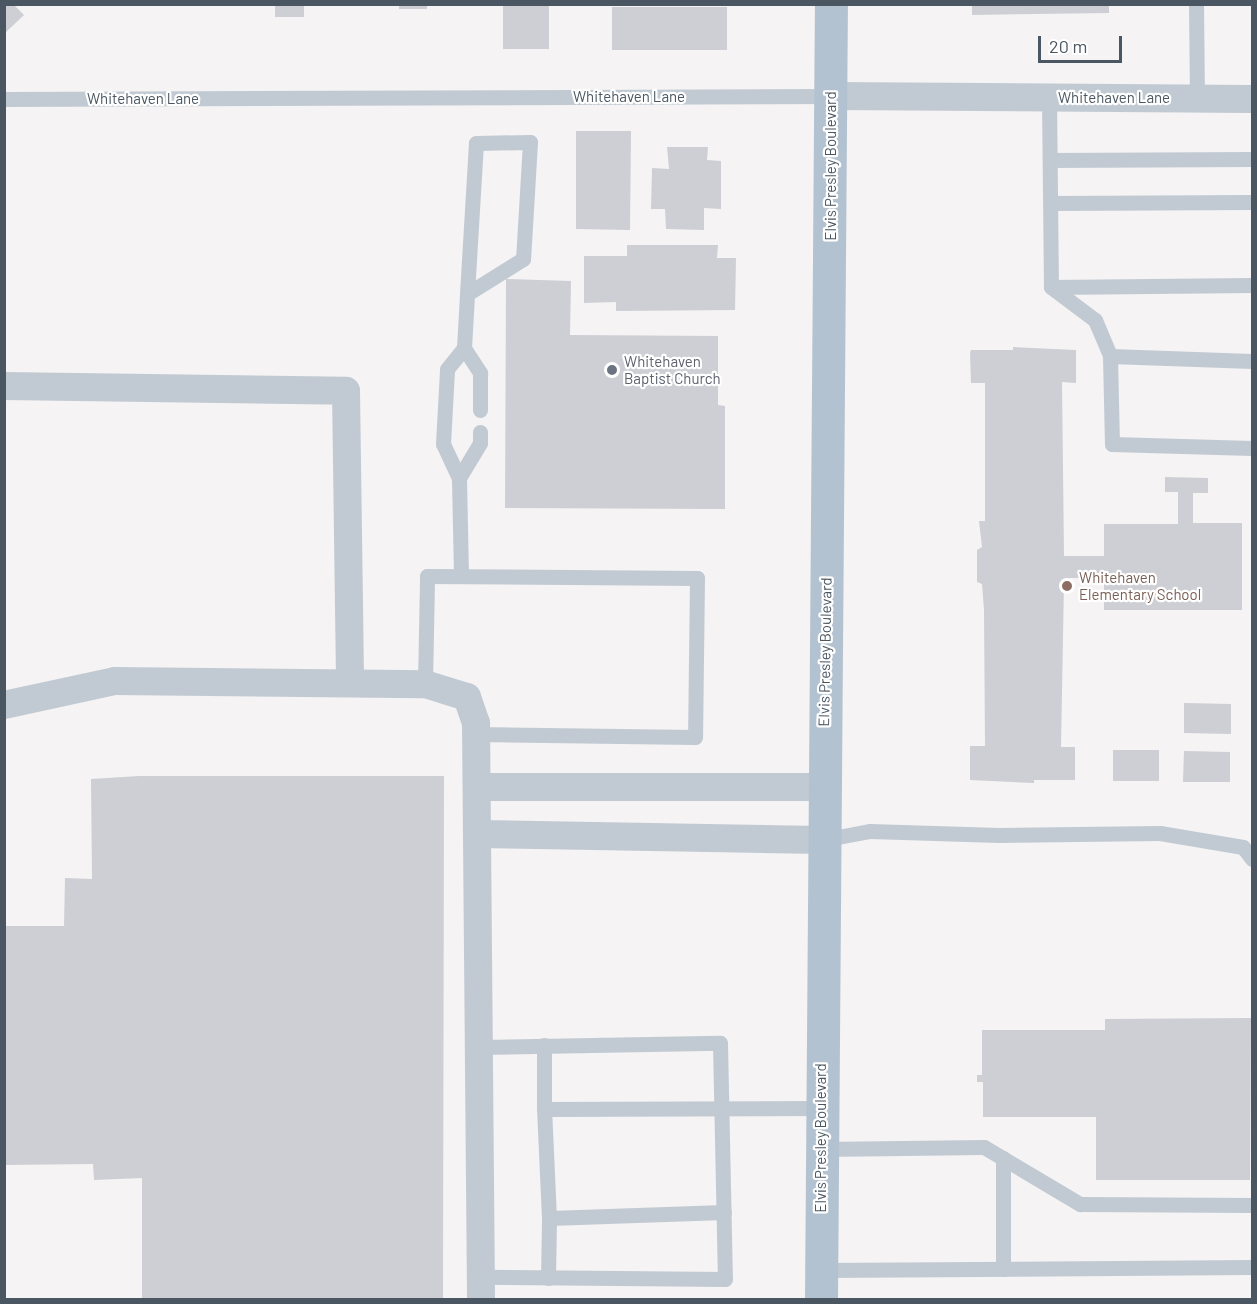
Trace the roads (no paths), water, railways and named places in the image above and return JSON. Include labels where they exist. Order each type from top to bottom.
[{"type":"main road","name":"Elvis Presley Boulevard","points":[[820,1285],[822,840],[831,4]]},
{"type":"street","name":"Whitehaven Lane","points":[[831,96],[1252,99]]},
{"type":"street","points":[[4,386],[346,391],[350,682]]},
{"type":"street","points":[[4,705],[115,681],[424,684],[467,697],[476,734],[481,1288]]},
{"type":"street","points":[[477,787],[823,787]]},
{"type":"street","points":[[477,834],[822,840]]},
{"type":"lane","points":[[1196,4],[1197,98]]},
{"type":"lane","name":"Whitehaven Lane","points":[[4,99],[831,96]]},
{"type":"lane","points":[[1049,98],[1051,287]]},
{"type":"lane","points":[[467,294],[523,259],[530,142],[476,143],[467,294],[464,348],[480,373],[480,410]]},
{"type":"lane","points":[[1050,157],[1252,159]]},
{"type":"lane","points":[[1051,203],[1252,202]]},
{"type":"lane","points":[[1051,287],[1252,285]]},
{"type":"lane","points":[[1051,287],[1095,320],[1110,356],[1112,444],[1252,448]]},
{"type":"lane","points":[[461,575],[459,478],[443,444],[443,433],[447,369],[464,348]]},
{"type":"lane","points":[[1110,356],[1252,361]]},
{"type":"lane","points":[[459,478],[480,442],[480,432]]},
{"type":"lane","points":[[424,684],[427,576],[697,578],[695,737],[476,734]]},
{"type":"lane","points":[[822,840],[870,831],[999,835],[1160,833],[1243,847],[1252,860]]},
{"type":"lane","points":[[480,1047],[720,1043],[725,1279],[548,1278],[481,1288]]},
{"type":"lane","points":[[544,1045],[544,1108],[549,1218],[548,1278]]},
{"type":"lane","points":[[544,1108],[821,1108]]},
{"type":"lane","points":[[821,1149],[984,1147],[1080,1204],[1252,1205]]},
{"type":"lane","points":[[1003,1269],[1004,1158]]},
{"type":"lane","points":[[549,1218],[724,1212]]},
{"type":"lane","points":[[820,1285],[1003,1269],[1252,1267]]},
{"type":"place","name":"Whitehaven Baptist Church","points":[[612,370]]},
{"type":"place","name":"Whitehaven Elementary School","points":[[1067,586]]}]
